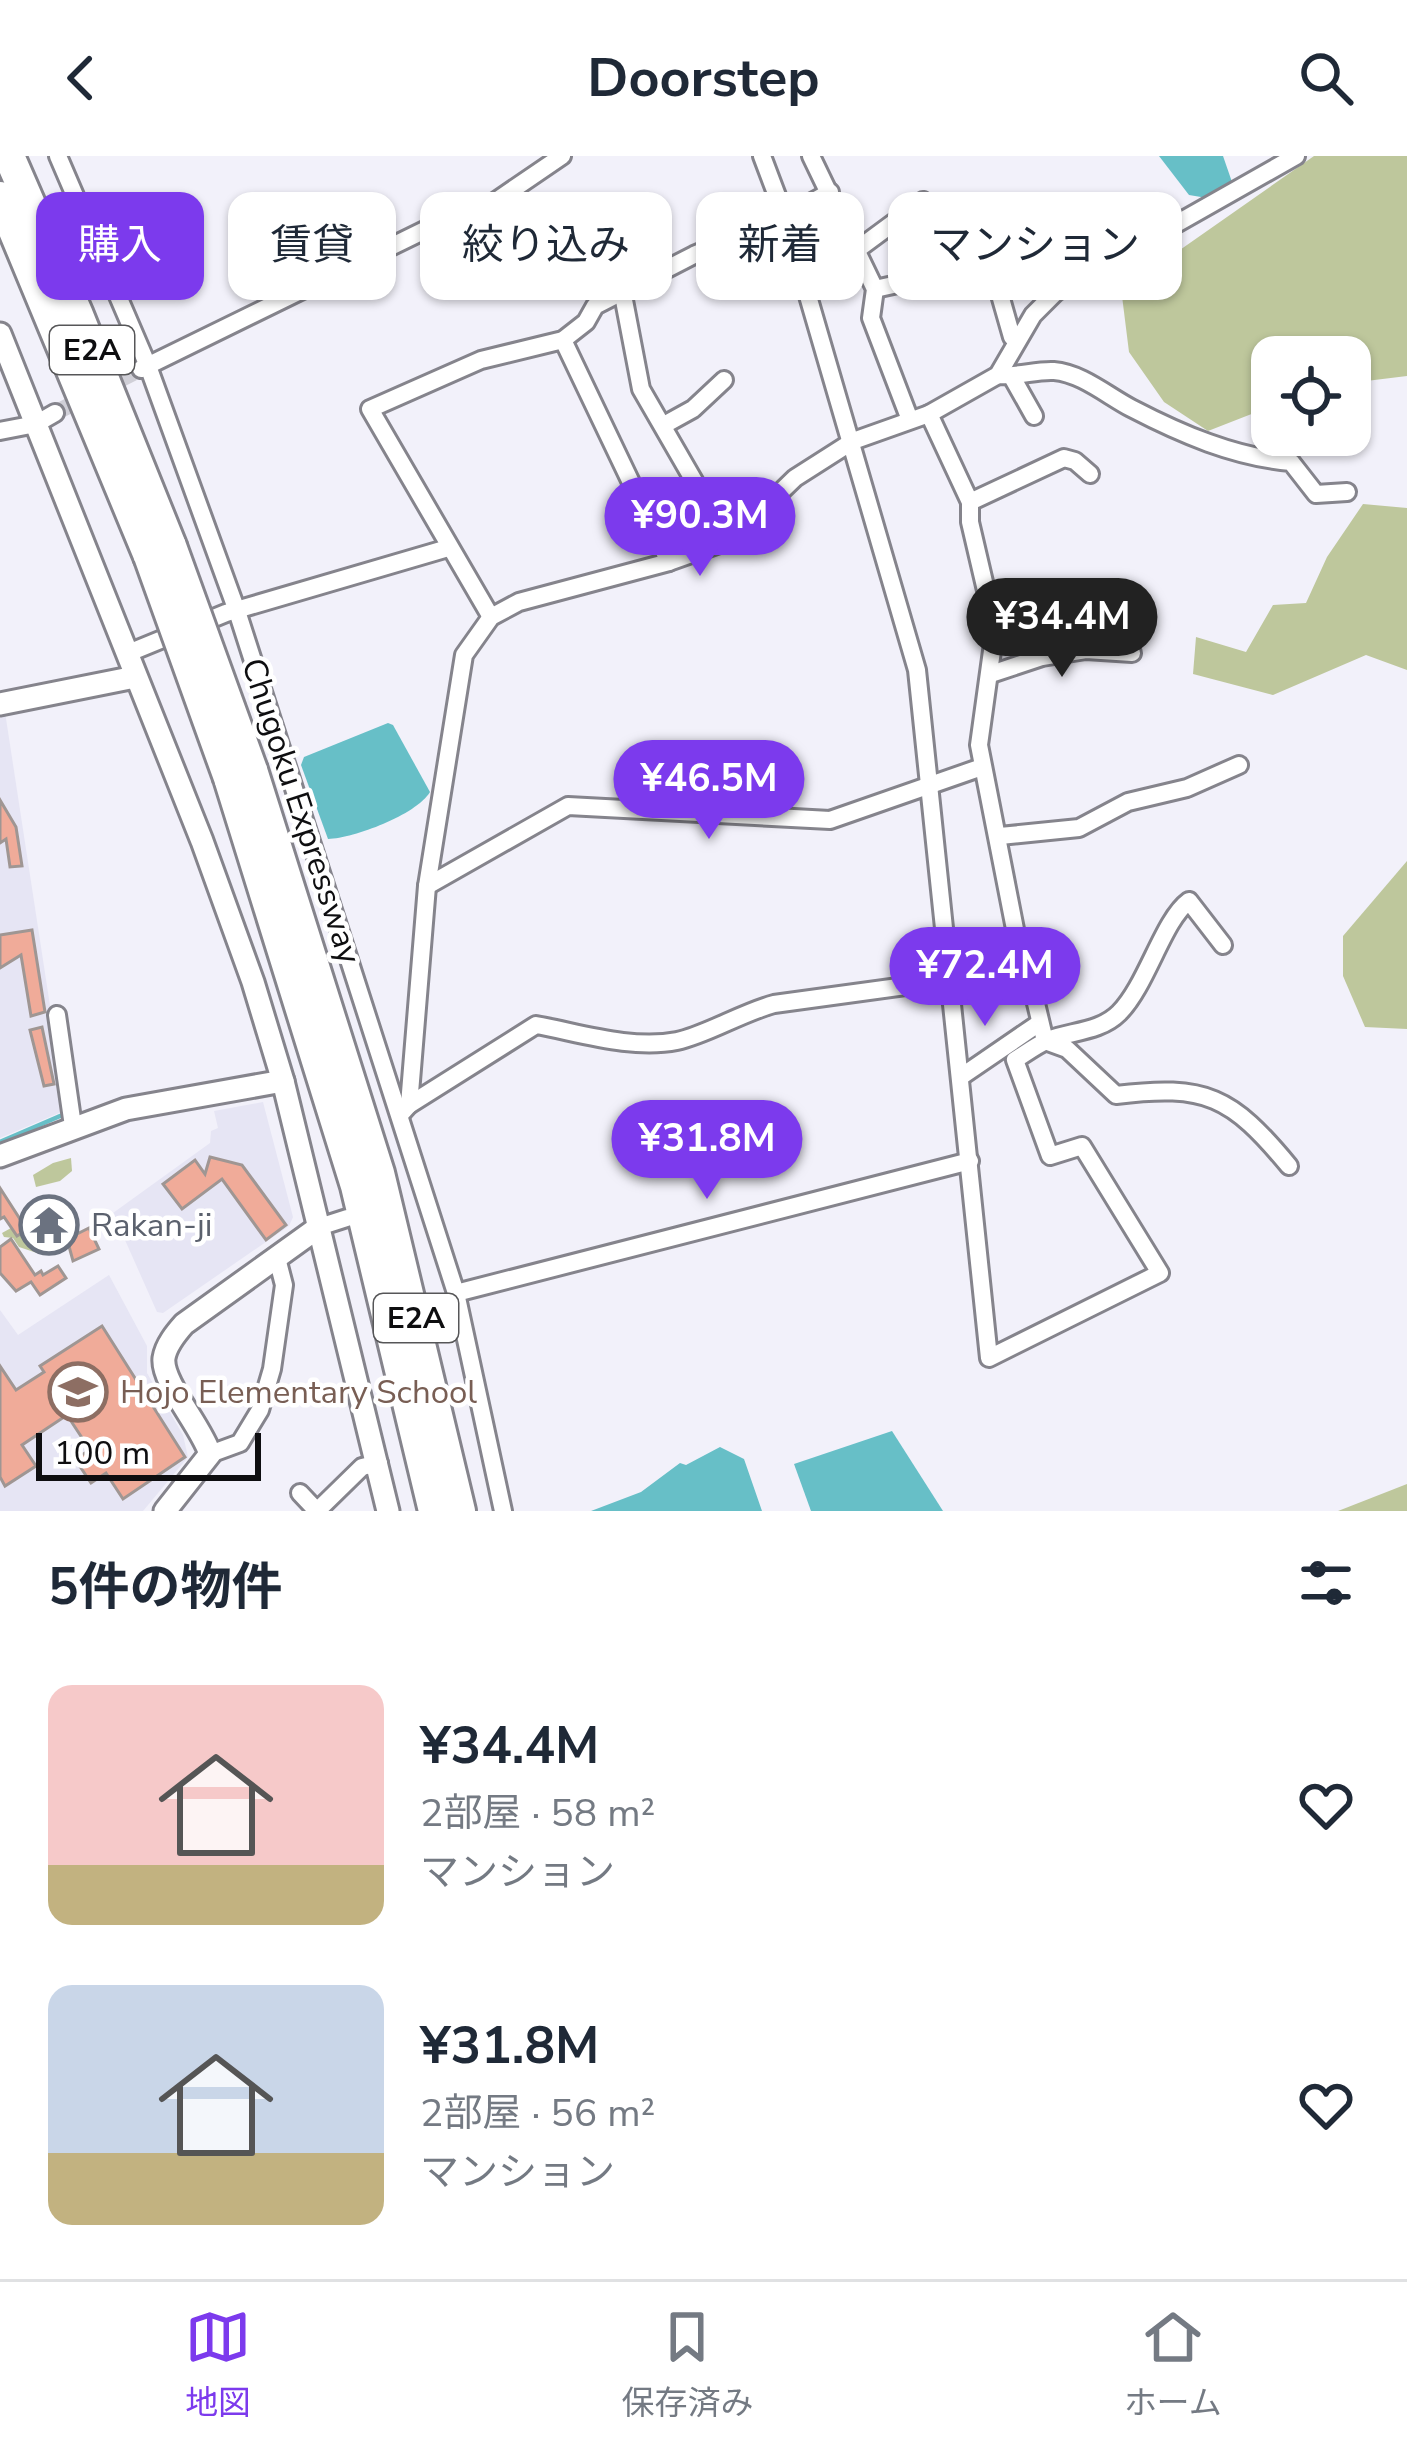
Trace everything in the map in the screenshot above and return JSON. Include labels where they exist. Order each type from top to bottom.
[{"type":"highway","name":"Chugoku Expressway","points":[[9,156],[78,315],[240,774],[428,1366],[460,1511]]},
{"type":"highway","name":"Chugoku Expressway","points":[[0,197],[160,551]]},
{"type":"highway","name":"Chugoku Expressway","points":[[352,1129],[434,1511]]},
{"type":"street","points":[[58,156],[237,610],[405,1110],[456,1293],[503,1511]]},
{"type":"street","points":[[144,368],[427,229],[493,203],[562,156]]},
{"type":"street","points":[[762,156],[773,192]]},
{"type":"street","points":[[811,156],[830,192]]},
{"type":"street","points":[[1005,376],[1017,341],[1056,292],[1297,156]]},
{"type":"street","points":[[875,289],[934,276],[974,260],[1000,295],[1017,341]]},
{"type":"street","points":[[864,263],[875,289],[871,318],[910,421]]},
{"type":"street","points":[[491,617],[370,409],[481,360],[563,340],[586,322],[595,306],[610,300]]},
{"type":"street","points":[[624,300],[640,388],[712,512],[723,543]]},
{"type":"street","points":[[810,300],[917,670],[989,1358],[1160,1273],[1082,1146],[1050,1156],[1015,1060],[1042,1033]]},
{"type":"street","points":[[0,334],[45,418],[125,653],[209,862],[283,1081],[388,1511]]},
{"type":"street","points":[[563,340],[669,562]]},
{"type":"street","points":[[405,1110],[427,886],[464,656],[491,617],[519,602],[669,562],[731,540],[795,478],[853,441],[929,414],[1005,376],[1055,371],[1167,427],[1256,459],[1291,462],[1316,494],[1347,492]]},
{"type":"street","points":[[1005,376],[1034,416]]},
{"type":"street","points":[[664,425],[693,409],[724,380]]},
{"type":"street","points":[[929,414],[970,502],[970,522],[995,629],[979,745],[1023,970],[1042,1033],[1116,1095],[1169,1089],[1216,1098],[1257,1126],[1289,1166]]},
{"type":"street","points":[[0,431],[45,418]]},
{"type":"street","points":[[970,502],[1064,458],[1076,461],[1090,474]]},
{"type":"street","points":[[125,653],[237,610],[448,548]]},
{"type":"street","points":[[1086,650],[1112,627]]},
{"type":"street","points":[[991,674],[1042,657],[1086,650],[1132,653]]},
{"type":"street","points":[[0,704],[135,677]]},
{"type":"street","points":[[1000,836],[1079,828],[1128,802],[1187,788],[1239,765]]},
{"type":"street","points":[[427,886],[568,806],[830,820],[982,766]]},
{"type":"street","points":[[962,1076],[1042,1033],[1097,1027],[1118,1014],[1155,959],[1177,910],[1189,901],[1223,945]]},
{"type":"street","points":[[405,1110],[536,1025],[647,1044],[681,1040],[774,1004],[1023,970]]},
{"type":"street","points":[[57,1015],[73,1126]]},
{"type":"street","points":[[0,1156],[126,1109],[283,1081]]},
{"type":"street","points":[[456,1293],[970,1161]]},
{"type":"street","points":[[404,1202],[426,1195]]},
{"type":"street","points":[[210,1454],[200,1426],[166,1372],[164,1358],[184,1324],[319,1227],[347,1218]]},
{"type":"street","points":[[165,1511],[210,1454],[239,1443],[260,1409],[272,1369],[284,1285],[277,1258]]},
{"type":"street","points":[[301,1493],[317,1511],[362,1467],[379,1463]]},
{"type":"shaded area","points":[[0,712],[5,712],[66,1110],[0,1138]]},
{"type":"shaded area","points":[[263,1102],[293,1217],[289,1226],[163,1313],[157,1312],[113,1213],[210,1143],[211,1131],[218,1128],[214,1111]]},
{"type":"shaded area","name":"Hojo Elementary School","points":[[109,1275],[147,1346],[147,1373],[183,1435],[188,1457],[143,1511],[0,1511],[0,1310],[18,1335]]},
{"type":"green space","points":[[1314,156],[1407,156],[1407,376],[1371,380],[1371,336],[1251,336],[1251,414],[1208,431],[1164,402],[1129,352],[1122,300],[1182,300],[1182,248]]},
{"type":"green space","points":[[1363,504],[1407,508],[1407,670],[1366,655],[1273,695],[1193,674],[1196,637],[1246,652],[1273,605],[1306,603],[1327,557]]},
{"type":"green space","points":[[1407,861],[1407,1029],[1365,1027],[1343,976],[1343,936]]},
{"type":"green space","points":[[71,1158],[72,1171],[60,1181],[36,1187],[33,1175]]},
{"type":"green space","points":[[42,1213],[53,1246],[40,1254],[19,1247],[2,1233],[11,1228],[17,1237],[28,1230],[22,1221]]},
{"type":"green space","points":[[1407,1484],[1407,1511],[1338,1511]]},
{"type":"water","points":[[1159,156],[1223,156],[1232,182],[1207,198],[1189,195]]},
{"type":"water","points":[[388,723],[430,792],[412,809],[384,824],[328,839],[301,765],[304,757]]},
{"type":"water","points":[[892,1431],[943,1511],[811,1511],[794,1464]]},
{"type":"water","points":[[720,1447],[744,1459],[762,1511],[591,1511],[641,1492],[680,1463],[686,1465]]},
{"type":"building","points":[[0,800],[16,827],[22,866],[10,867],[6,839],[0,843]]},
{"type":"building","points":[[32,930],[45,1012],[31,1016],[21,955],[0,968],[0,935]]},
{"type":"building","points":[[42,1027],[54,1084],[44,1086],[30,1030]]},
{"type":"building","points":[[210,1157],[242,1165],[286,1225],[266,1240],[222,1179],[182,1209],[163,1184],[195,1160],[205,1174]]},
{"type":"building","points":[[0,1188],[27,1230],[17,1236],[4,1217],[0,1219]]},
{"type":"building","points":[[89,1228],[99,1249],[73,1261],[67,1239]]},
{"type":"building","points":[[11,1239],[35,1275],[58,1266],[66,1278],[40,1295],[31,1282],[16,1291],[0,1273],[0,1247]]},
{"type":"building","points":[[102,1326],[185,1457],[123,1499],[106,1473],[91,1483],[75,1459],[90,1450],[67,1415],[22,1445],[36,1466],[5,1486],[0,1477],[0,1366],[16,1390],[44,1372],[40,1366]]},
{"type":"waterway","points":[[0,1142],[67,1113]]},
{"type":"tunnel","points":[[55,413],[139,370]]},
{"type":"place","name":"Rakan-ji","points":[[49,1225]]},
{"type":"place","name":"Hojo Elementary School","points":[[78,1392]]}]
